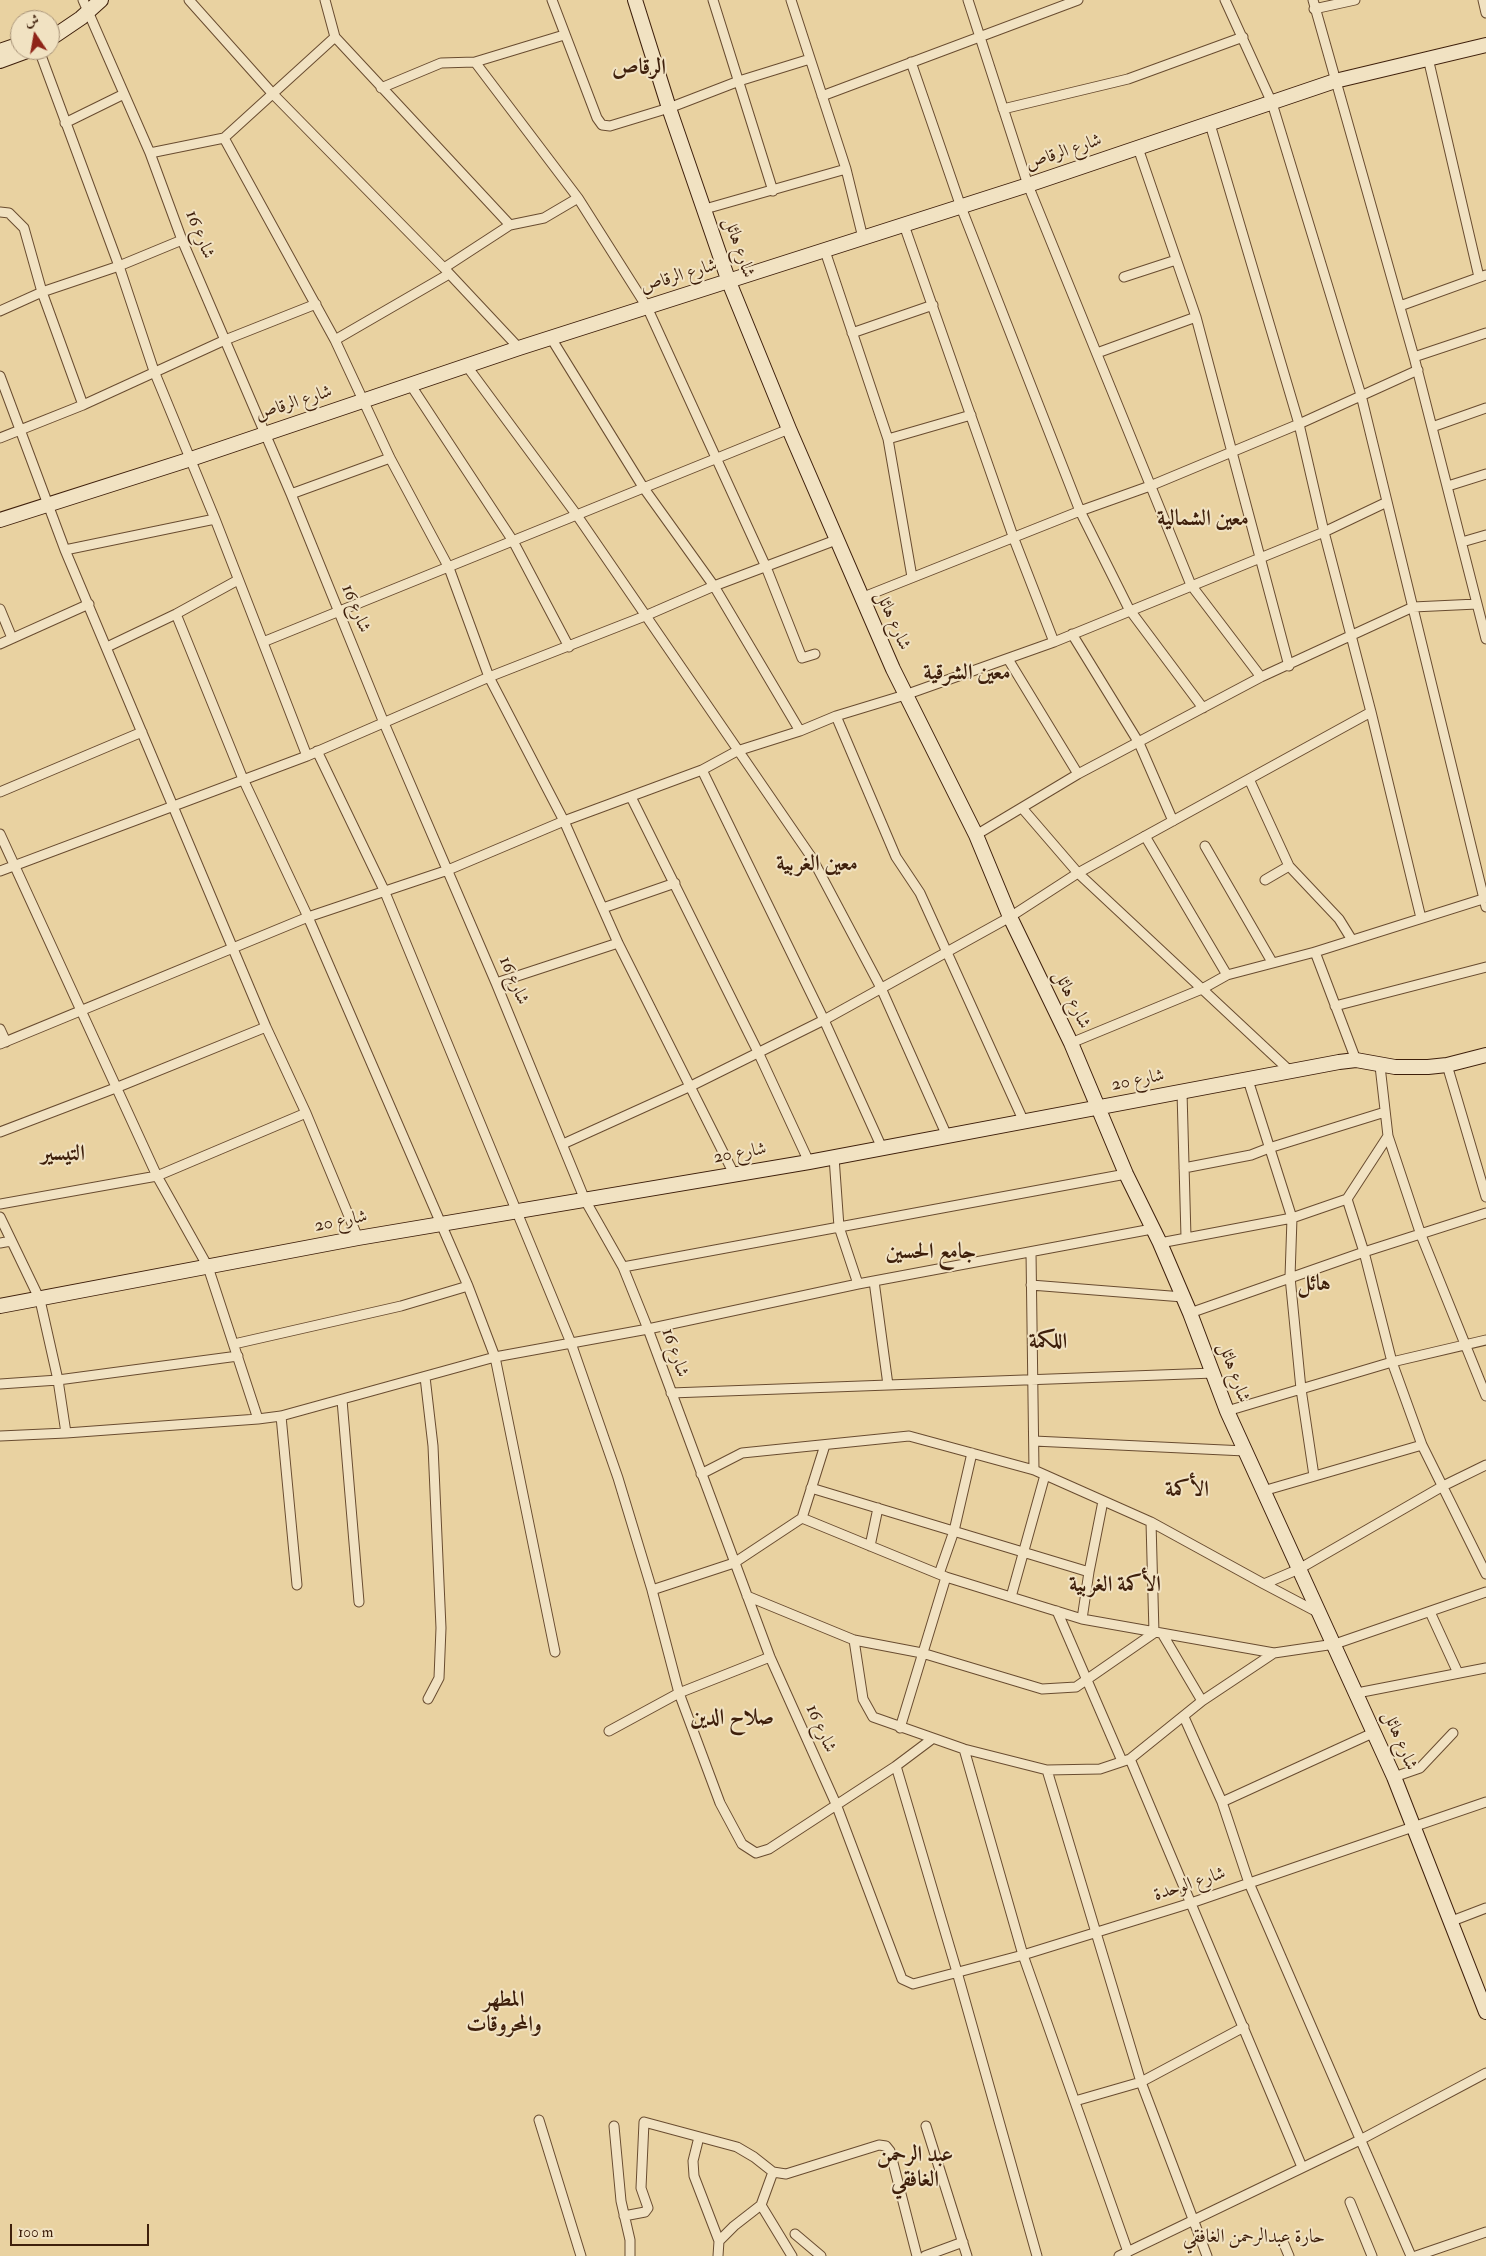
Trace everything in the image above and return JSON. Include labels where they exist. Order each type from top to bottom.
[{"type":"street","points":[[60,23],[86,4],[101,0]]},
{"type":"street","points":[[189,0],[272,93],[447,271],[519,348]]},
{"type":"street","points":[[325,0],[335,37],[510,225]]},
{"type":"street","points":[[552,0],[597,118],[602,125],[610,126],[668,108],[810,59]]},
{"type":"street","name":"شارع هائل","points":[[635,0],[668,108],[705,209],[729,282],[788,429],[905,695],[976,835],[1010,917],[1071,1043],[1126,1174],[1160,1242],[1214,1373],[1227,1411],[1298,1569],[1375,1732],[1452,1920],[1486,2012]]},
{"type":"street","points":[[713,0],[773,191]]},
{"type":"street","points":[[791,0],[846,169],[863,238]]},
{"type":"street","points":[[968,0],[1028,185],[1191,585],[1261,677]]},
{"type":"street","points":[[822,96],[1078,0]]},
{"type":"street","points":[[1071,1043],[1202,989],[1227,975],[1315,952],[1421,918],[1485,901],[1361,395],[1272,103],[1225,0]]},
{"type":"street","points":[[1355,0],[1313,4],[1418,370],[1486,639]]},
{"type":"street","points":[[1483,0],[1486,13]]},
{"type":"street","points":[[60,29],[86,4]]},
{"type":"street","name":"شارع 16","points":[[86,4],[150,153],[182,240],[291,494],[384,723],[496,983],[585,1200],[623,1267],[648,1328],[770,1657],[836,1804],[902,1979]]},
{"type":"street","points":[[381,88],[441,63],[475,62],[564,35]]},
{"type":"street","points":[[150,153],[224,138],[335,37]]},
{"type":"street","points":[[1003,109],[1128,79],[1243,37]]},
{"type":"street","name":"شارع الرقاص","points":[[0,520],[191,459],[466,365],[1028,185],[1335,81],[1486,45]]},
{"type":"street","points":[[1400,306],[1482,276],[1428,58]]},
{"type":"street","points":[[43,60],[119,266],[154,371],[215,519],[307,756]]},
{"type":"street","points":[[475,62],[578,198],[647,307],[766,566],[802,658],[815,654]]},
{"type":"street","points":[[911,62],[961,207],[1080,511],[1129,609],[1202,708]]},
{"type":"street","points":[[65,123],[124,94]]},
{"type":"street","points":[[1210,124],[1298,424],[1421,918]]},
{"type":"street","points":[[224,138],[335,340],[390,458],[448,568],[489,677],[564,822],[618,943],[734,1174]]},
{"type":"street","points":[[1138,148],[1196,317],[1289,666]]},
{"type":"street","points":[[705,209],[846,169]]},
{"type":"street","points":[[335,340],[447,271],[510,225],[544,218],[578,198]]},
{"type":"street","points":[[0,212],[9,213],[24,228],[42,292],[83,404]]},
{"type":"street","points":[[904,225],[1014,539],[1054,642]]},
{"type":"street","points":[[0,311],[42,292],[119,266],[182,240]]},
{"type":"street","points":[[825,251],[888,439],[912,577]]},
{"type":"street","points":[[1124,277],[1176,260]]},
{"type":"street","points":[[0,438],[83,404],[225,340],[316,304]]},
{"type":"street","points":[[852,333],[933,305]]},
{"type":"street","points":[[1097,353],[1196,317]]},
{"type":"street","points":[[1414,357],[1486,333]]},
{"type":"street","points":[[551,338],[643,487],[714,586],[800,731]]},
{"type":"street","points":[[466,365],[576,514],[812,858],[881,988],[947,1136]]},
{"type":"street","points":[[861,598],[1014,539],[1080,511],[1150,486],[1298,424],[1418,370]]},
{"type":"street","points":[[0,376],[65,550],[266,1027],[306,1113],[358,1238]]},
{"type":"street","points":[[410,384],[513,541],[570,646]]},
{"type":"street","points":[[1432,427],[1486,408]]},
{"type":"street","points":[[888,439],[971,415]]},
{"type":"street","points":[[263,642],[788,429]]},
{"type":"street","points":[[291,494],[390,458]]},
{"type":"street","points":[[1448,486],[1486,474]]},
{"type":"street","points":[[0,1029],[3,1043],[308,917],[448,870],[564,822],[702,770],[737,751],[800,731],[836,716],[905,695],[1054,642],[1129,609],[1324,532],[1387,502]]},
{"type":"street","points":[[65,550],[215,519]]},
{"type":"street","points":[[1462,542],[1486,535]]},
{"type":"street","points":[[0,872],[173,805],[307,756],[489,677],[645,616],[714,586],[836,540]]},
{"type":"street","points":[[107,647],[176,614],[238,580]]},
{"type":"street","points":[[0,644],[89,604]]},
{"type":"street","points":[[976,835],[1078,774],[1140,743],[1261,677],[1289,666],[1413,607],[1477,604]]},
{"type":"street","points":[[0,608],[12,638]]},
{"type":"street","points":[[176,614],[243,779],[308,917],[468,1286],[495,1357],[555,1652]]},
{"type":"street","points":[[1072,634],[1140,743],[1173,821]]},
{"type":"street","points":[[1008,658],[1078,774]]},
{"type":"street","points":[[563,1144],[691,1086],[824,1020],[1010,917],[1078,873],[1371,712]]},
{"type":"street","points":[[836,716],[896,857],[920,893],[1024,1122]]},
{"type":"street","points":[[0,792],[142,732]]},
{"type":"street","points":[[317,751],[384,890],[571,1343],[618,1478],[652,1590],[679,1692],[720,1804],[742,1844],[756,1853],[769,1848],[896,1766],[932,1739]]},
{"type":"street","points":[[702,770],[824,1020],[882,1148]]},
{"type":"street","points":[[1249,779],[1290,866],[1339,919],[1352,940]]},
{"type":"street","points":[[632,796],[758,1052],[809,1162]]},
{"type":"street","points":[[1022,808],[1078,873],[1291,1072]]},
{"type":"street","points":[[0,834],[81,1012],[118,1087],[157,1176],[208,1267],[258,1419]]},
{"type":"street","points":[[1145,836],[1227,975]]},
{"type":"street","points":[[1206,846],[1272,962]]},
{"type":"street","points":[[1265,880],[1290,866]]},
{"type":"street","points":[[603,908],[675,884]]},
{"type":"street","points":[[496,983],[618,943]]},
{"type":"street","points":[[1315,952],[1356,1060]]},
{"type":"street","points":[[1335,1006],[1486,967]]},
{"type":"street","points":[[0,1132],[266,1027]]},
{"type":"street","name":"شارع 20","points":[[0,1306],[40,1300],[358,1238],[809,1162],[1356,1060],[1380,1066],[1428,1067],[1447,1065],[1486,1055]]},
{"type":"street","points":[[1447,1065],[1486,1197]]},
{"type":"street","points":[[1380,1066],[1388,1136],[1421,1234],[1486,1396]]},
{"type":"street","points":[[1248,1080],[1292,1218],[1290,1277],[1301,1389],[1314,1476]]},
{"type":"street","points":[[1182,1092],[1186,1237]]},
{"type":"street","points":[[1184,1168],[1251,1155],[1385,1112]]},
{"type":"street","points":[[0,1204],[157,1176],[306,1113]]},
{"type":"street","points":[[1160,1242],[1292,1218],[1347,1199],[1388,1136]]},
{"type":"street","points":[[834,1157],[839,1227],[858,1284]]},
{"type":"street","points":[[623,1267],[1126,1174]]},
{"type":"street","points":[[1347,1199],[1364,1252],[1392,1362],[1422,1445],[1486,1574]]},
{"type":"street","points":[[1190,1314],[1290,1277],[1486,1213]]},
{"type":"street","points":[[0,1217],[40,1300],[58,1380],[66,1433]]},
{"type":"street","points":[[0,1436],[66,1433],[281,1416],[495,1357],[648,1328],[858,1284],[1152,1229]]},
{"type":"street","points":[[0,1243],[11,1241]]},
{"type":"street","points":[[1031,1252],[1034,1470]]},
{"type":"street","points":[[874,1281],[888,1385]]},
{"type":"street","points":[[1032,1285],[1183,1297]]},
{"type":"street","points":[[234,1344],[401,1306],[468,1286]]},
{"type":"street","points":[[1227,1411],[1392,1362],[1486,1340]]},
{"type":"street","points":[[0,1384],[58,1380],[238,1356]]},
{"type":"street","points":[[671,1393],[1214,1373]]},
{"type":"street","points":[[425,1377],[432,1446],[441,1628],[439,1678],[428,1698]]},
{"type":"street","points":[[342,1400],[359,1602]]},
{"type":"street","points":[[281,1416],[297,1585]]},
{"type":"street","points":[[701,1474],[742,1453],[909,1436],[1034,1470],[1151,1522],[1321,1615]]},
{"type":"street","points":[[1034,1441],[1245,1451]]},
{"type":"street","points":[[652,1590],[734,1563],[802,1518],[825,1445]]},
{"type":"street","points":[[1263,1491],[1422,1445]]},
{"type":"street","points":[[900,1728],[943,1576],[972,1453]]},
{"type":"street","points":[[1264,1584],[1298,1569],[1443,1486],[1486,1464]]},
{"type":"street","points":[[1011,1597],[1045,1475]]},
{"type":"street","points":[[811,1488],[1089,1572]]},
{"type":"street","points":[[1082,1619],[1103,1501]]},
{"type":"street","points":[[870,1546],[878,1508]]},
{"type":"street","points":[[802,1518],[943,1576],[1082,1619],[1274,1653],[1335,1644],[1486,1592]]},
{"type":"street","points":[[1151,1522],[1159,1634],[1202,1702]]},
{"type":"street","points":[[747,1596],[854,1640],[922,1653],[1042,1689],[1076,1687],[1159,1634]]},
{"type":"street","points":[[1057,1611],[1086,1680],[1126,1760],[1191,1903],[1302,2167]]},
{"type":"street","points":[[1430,1612],[1458,1673]]},
{"type":"street","points":[[854,1640],[863,1700],[873,1717],[964,1749],[1047,1770],[1100,1769],[1126,1760],[1202,1702],[1274,1653]]},
{"type":"street","points":[[610,1731],[679,1692],[770,1657]]},
{"type":"street","points":[[1357,1693],[1486,1668]]},
{"type":"street","points":[[1184,1717],[1222,1802],[1249,1883],[1411,2256]]},
{"type":"street","points":[[1222,1802],[1375,1732]]},
{"type":"street","points":[[1394,1777],[1420,1768],[1453,1734]]},
{"type":"street","points":[[964,1749],[1023,1955],[1128,2252]]},
{"type":"street","points":[[896,1766],[957,1972],[1037,2256]]},
{"type":"street","points":[[1047,1770],[1141,2082],[1207,2256]]},
{"type":"street","name":"شارع الوحدة","points":[[902,1979],[913,1984],[1023,1955],[1191,1903],[1486,1802]]},
{"type":"street","points":[[1452,1920],[1486,1908]]},
{"type":"street","points":[[1075,2100],[1141,2082],[1244,2027]]},
{"type":"street","points":[[1118,2256],[1360,2140],[1486,2073]]},
{"type":"street","points":[[539,2120],[581,2256]]},
{"type":"street","points":[[624,2216],[645,2212],[648,2208],[641,2188],[644,2122],[737,2147],[773,2172],[792,2173],[879,2145],[886,2146],[890,2151],[917,2256]]},
{"type":"street","points":[[614,2126],[624,2216],[630,2240],[630,2256]]},
{"type":"street","points":[[926,2126],[967,2256]]},
{"type":"street","points":[[699,2137],[693,2160],[694,2176],[701,2190],[718,2241],[718,2256]]},
{"type":"street","points":[[718,2241],[761,2205],[773,2172]]},
{"type":"street","points":[[1350,2202],[1372,2256]]},
{"type":"street","points":[[761,2205],[792,2256]]},
{"type":"street","points":[[1416,2256],[1486,2232]]},
{"type":"street","points":[[795,2234],[821,2256]]},
{"type":"street","points":[[924,2256],[962,2242]]},
{"type":"street","points":[[1284,2244],[1289,2256]]},
{"type":"district","name":"الرقاص","points":[[639,69]]},
{"type":"district","name":"معين الشمالية","points":[[1203,520]]},
{"type":"district","name":"معين الشرقية","points":[[967,674]]},
{"type":"district","name":"معين الغربية","points":[[817,865]]},
{"type":"district","name":"التيسير","points":[[63,1155]]},
{"type":"district","name":"جامع الحسين","points":[[931,1253]]},
{"type":"district","name":"هائل","points":[[1314,1285]]},
{"type":"district","name":"اللكمة","points":[[1048,1343]]},
{"type":"district","name":"الأكمة","points":[[1187,1491]]},
{"type":"district","name":"الأكمة الغربية","points":[[1115,1586]]},
{"type":"district","name":"صلاح الدين","points":[[732,1719]]},
{"type":"district","name":"المطهر والمحروقات","points":[[504,2014]]},
{"type":"district","name":"عبد الرحمن الغافقي","points":[[915,2168]]},
{"type":"district","name":"حارة عبدالرحمن الغافقي","points":[[1254,2238]]}]
